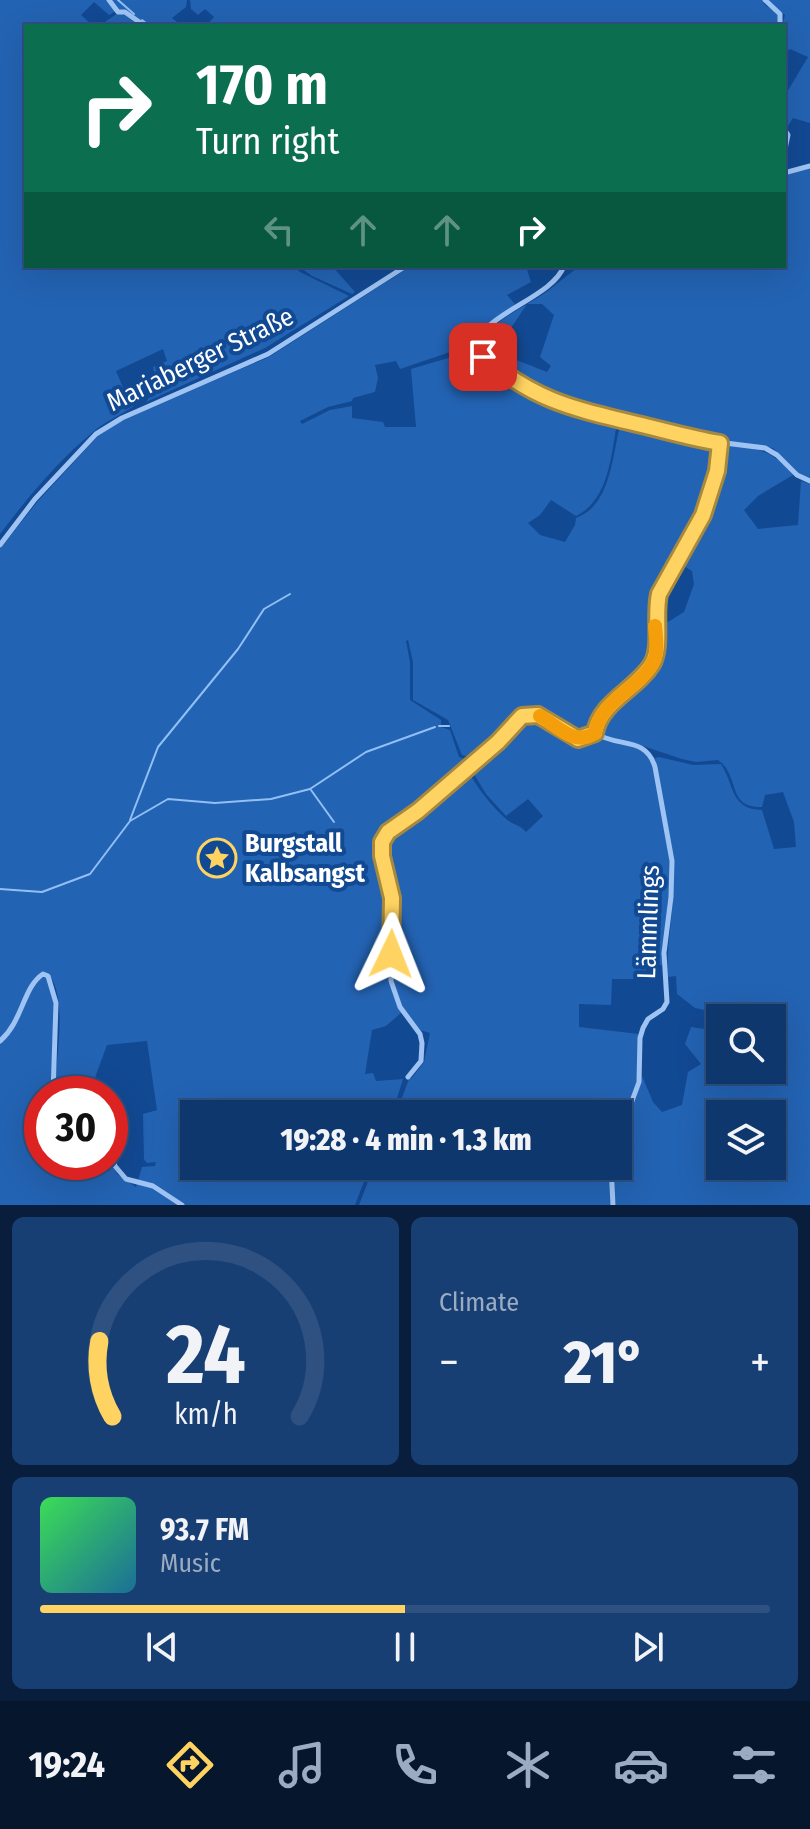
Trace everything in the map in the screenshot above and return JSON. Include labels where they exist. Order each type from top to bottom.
[{"type":"street","points":[[109,0],[118,12],[125,12],[142,24]]},
{"type":"street","points":[[765,0],[780,14],[780,24]]},
{"type":"street","points":[[786,173],[810,166]]},
{"type":"street","name":"Mariaberger Straße","points":[[0,545],[35,499],[96,434],[122,418],[268,354],[403,268]]},
{"type":"street","points":[[563,268],[557,279],[480,334],[474,347],[483,357],[527,389],[583,412],[685,438],[760,447],[771,451],[797,475],[810,481]]},
{"type":"street","points":[[408,1077],[421,1061],[422,1043],[420,1034],[400,1007],[391,981],[392,898],[382,856],[382,842],[388,832],[418,811],[498,742],[522,716],[538,715],[578,739],[595,733],[597,724],[612,704],[651,665],[656,652],[659,594],[703,515],[717,471],[721,443]]},
{"type":"street","name":"Lämmlings","points":[[595,733],[650,752],[672,861],[664,953],[667,1002],[663,1009],[648,1019],[643,1028],[639,1082],[632,1101]]},
{"type":"street","points":[[0,1041],[20,1017],[36,979],[43,974],[48,976],[54,992],[56,1022],[54,1076]]},
{"type":"street","points":[[128,1180],[153,1186],[182,1205]]},
{"type":"street","points":[[612,1180],[613,1205]]},
{"type":"shaded area","points":[[0,0],[187,0],[186,7],[172,18],[180,24],[144,24],[118,10],[109,15],[94,2],[81,15],[91,24],[24,24],[24,268],[296,268],[349,296],[265,348],[146,402],[157,385],[153,367],[167,361],[163,349],[116,371],[125,392],[139,395],[148,392],[143,399],[93,432],[67,455],[0,534]]},
{"type":"shaded area","points":[[190,0],[762,0],[779,14],[778,24],[208,24],[214,17],[205,9],[198,15],[191,9]]},
{"type":"shaded area","points":[[767,0],[810,0],[810,123],[793,118],[786,129],[786,94],[808,57],[790,49],[786,52],[786,24],[783,24],[785,15]]},
{"type":"shaded area","points":[[118,13],[125,13],[140,24],[102,24]]},
{"type":"shaded area","points":[[810,168],[810,479],[798,474],[773,448],[685,435],[583,411],[549,398],[514,378],[514,359],[547,372],[551,366],[540,357],[554,315],[542,304],[527,304],[577,268],[786,268],[786,175]]},
{"type":"shaded area","points":[[301,268],[334,268],[355,292],[352,294]]},
{"type":"shaded area","points":[[408,268],[527,268],[531,282],[507,295],[515,304],[501,317],[472,331],[465,347],[400,369],[396,361],[375,365],[378,378],[375,392],[328,407],[300,421],[302,424],[330,410],[352,406],[352,418],[383,422],[385,427],[416,427],[411,369],[472,351],[506,378],[546,400],[617,423],[607,476],[587,509],[576,516],[551,500],[540,515],[528,523],[540,535],[565,542],[576,518],[597,502],[604,490],[621,422],[684,440],[719,445],[716,471],[701,514],[654,606],[653,658],[645,671],[610,703],[589,735],[574,736],[539,713],[526,713],[476,759],[462,755],[448,720],[413,700],[413,662],[406,641],[410,662],[410,700],[441,720],[441,727],[450,730],[459,757],[473,762],[417,811],[388,831],[381,842],[380,856],[390,898],[390,981],[402,1012],[386,1026],[372,1030],[365,1074],[373,1073],[376,1081],[403,1079],[396,1100],[180,1100],[180,1180],[365,1180],[355,1205],[0,1205],[0,1043],[13,1028],[40,978],[47,977],[54,1004],[52,1076],[24,1076],[24,1180],[126,1180],[136,1187],[142,1167],[155,1166],[156,1162],[147,1163],[144,1159],[143,1114],[157,1110],[147,1041],[107,1045],[96,1076],[56,1076],[58,997],[50,978],[42,973],[35,978],[19,1016],[0,1039],[0,549],[38,501],[98,436],[121,421],[269,357]]},
{"type":"shaded area","points":[[527,304],[511,328],[511,376],[477,346],[491,328]]},
{"type":"shaded area","points":[[723,445],[754,449],[770,455],[793,475],[758,496],[744,510],[758,529],[798,525],[801,481],[810,484],[810,1205],[616,1205],[612,1180],[632,1180],[632,1104],[642,1076],[653,1102],[662,1112],[682,1105],[688,1072],[701,1064],[685,1044],[691,1027],[706,1029],[706,1084],[786,1084],[786,1004],[706,1004],[706,1010],[695,1008],[677,994],[676,976],[668,977],[672,861],[655,758],[693,765],[721,764],[739,801],[752,809],[762,810],[774,849],[796,847],[794,822],[783,792],[765,795],[762,807],[751,806],[738,797],[730,774],[718,760],[696,762],[682,759],[604,736],[597,731],[605,713],[644,676],[653,663],[657,617],[668,622],[684,612],[694,584],[692,571],[677,562],[706,506]]},
{"type":"shaded area","points":[[527,717],[537,717],[572,740],[582,742],[595,737],[636,748],[647,754],[653,766],[670,861],[670,896],[662,965],[647,965],[644,979],[612,979],[611,1005],[579,1004],[579,1027],[639,1034],[637,1081],[630,1100],[401,1100],[409,1079],[424,1062],[430,1033],[420,1030],[402,1006],[393,981],[393,920],[383,842],[389,833],[468,770],[494,807],[526,832],[543,816],[528,799],[506,816],[486,794],[471,769]]},
{"type":"shaded area","points":[[369,1180],[610,1180],[611,1205],[359,1205]]},
{"type":"waterway","points":[[118,0],[134,14]]},
{"type":"waterway","points":[[142,20],[147,24]]},
{"type":"waterway","points":[[130,820],[158,747],[238,649],[264,609],[290,594]]},
{"type":"waterway","points":[[439,726],[449,726]]},
{"type":"waterway","points":[[0,889],[42,892],[90,874],[130,821],[168,799],[215,803],[271,799],[310,789],[366,752],[435,727]]},
{"type":"waterway","points":[[311,790],[334,822]]},
{"type":"slow traffic","points":[[540,716],[573,738],[582,739],[595,733],[597,724],[619,695],[646,672],[655,658],[655,626]]},
{"type":"place","name":"Burgstall Kalbsangst","points":[[217,858]]},
{"type":"route","points":[[391,954],[392,898],[381,850],[388,832],[418,811],[498,742],[522,716],[538,715],[573,738],[582,739],[595,733],[597,724],[619,695],[646,672],[655,658],[659,594],[703,515],[717,471],[720,443],[685,438],[583,412],[527,389],[483,357]]}]
